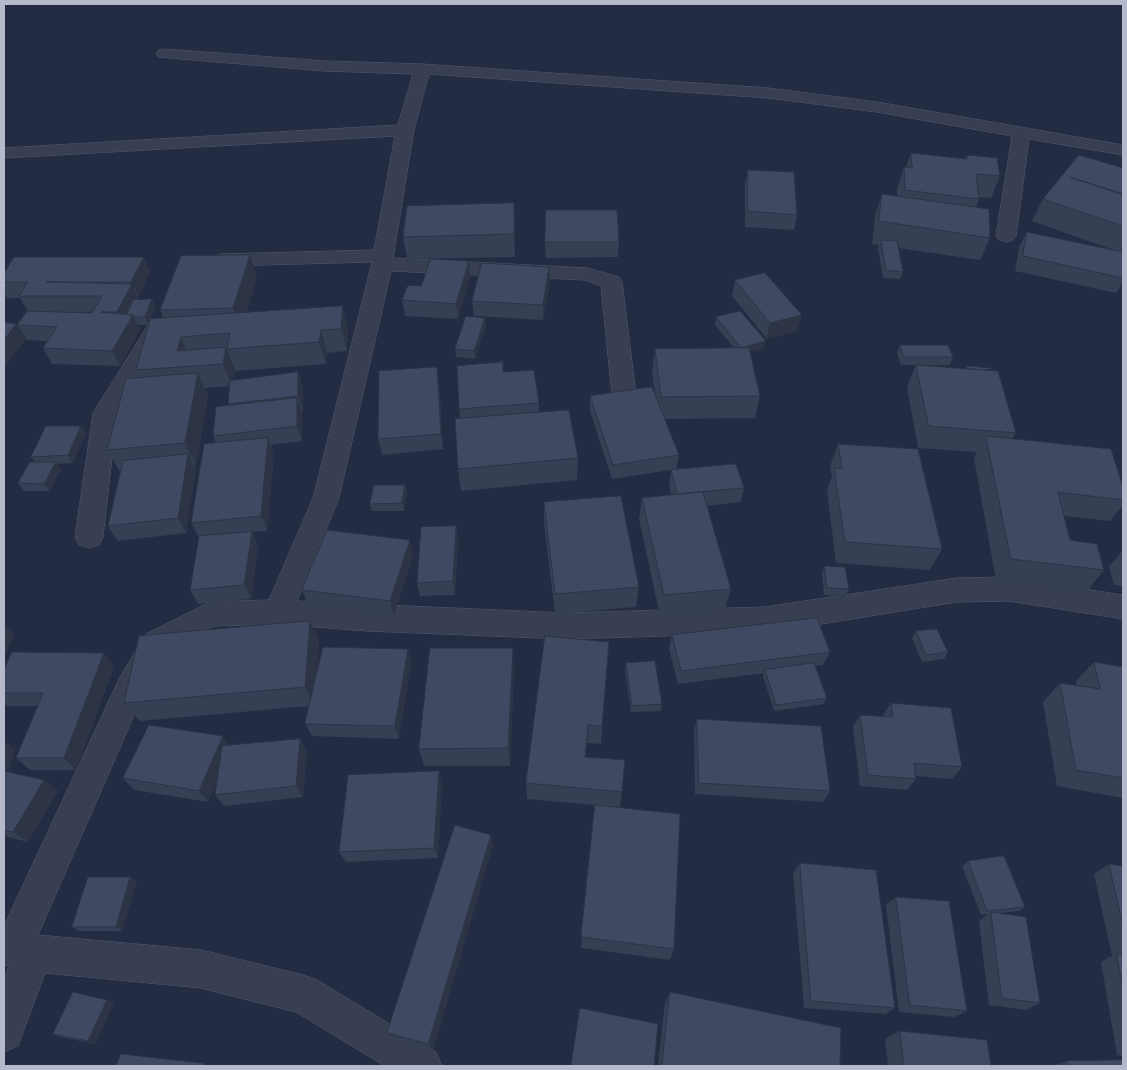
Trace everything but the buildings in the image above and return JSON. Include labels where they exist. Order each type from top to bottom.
[{"type":"street","points":[[164,54],[325,66],[422,68],[768,93],[877,107],[1123,150]]},
{"type":"street","points":[[278,612],[326,498],[382,260],[404,130],[422,68]]},
{"type":"street","points":[[5,154],[404,130]]},
{"type":"street","points":[[1006,236],[1021,133]]},
{"type":"street","points":[[195,269],[221,260],[382,260],[587,274],[611,282],[624,395]]},
{"type":"street","points":[[89,537],[105,413],[146,348],[168,308]]},
{"type":"street","points":[[4,1032],[17,949],[131,687],[157,643],[210,614],[278,612],[367,618],[564,626],[765,620],[957,590],[1009,589],[1123,606]]},
{"type":"street","points":[[17,949],[202,969],[303,994],[422,1066]]}]
